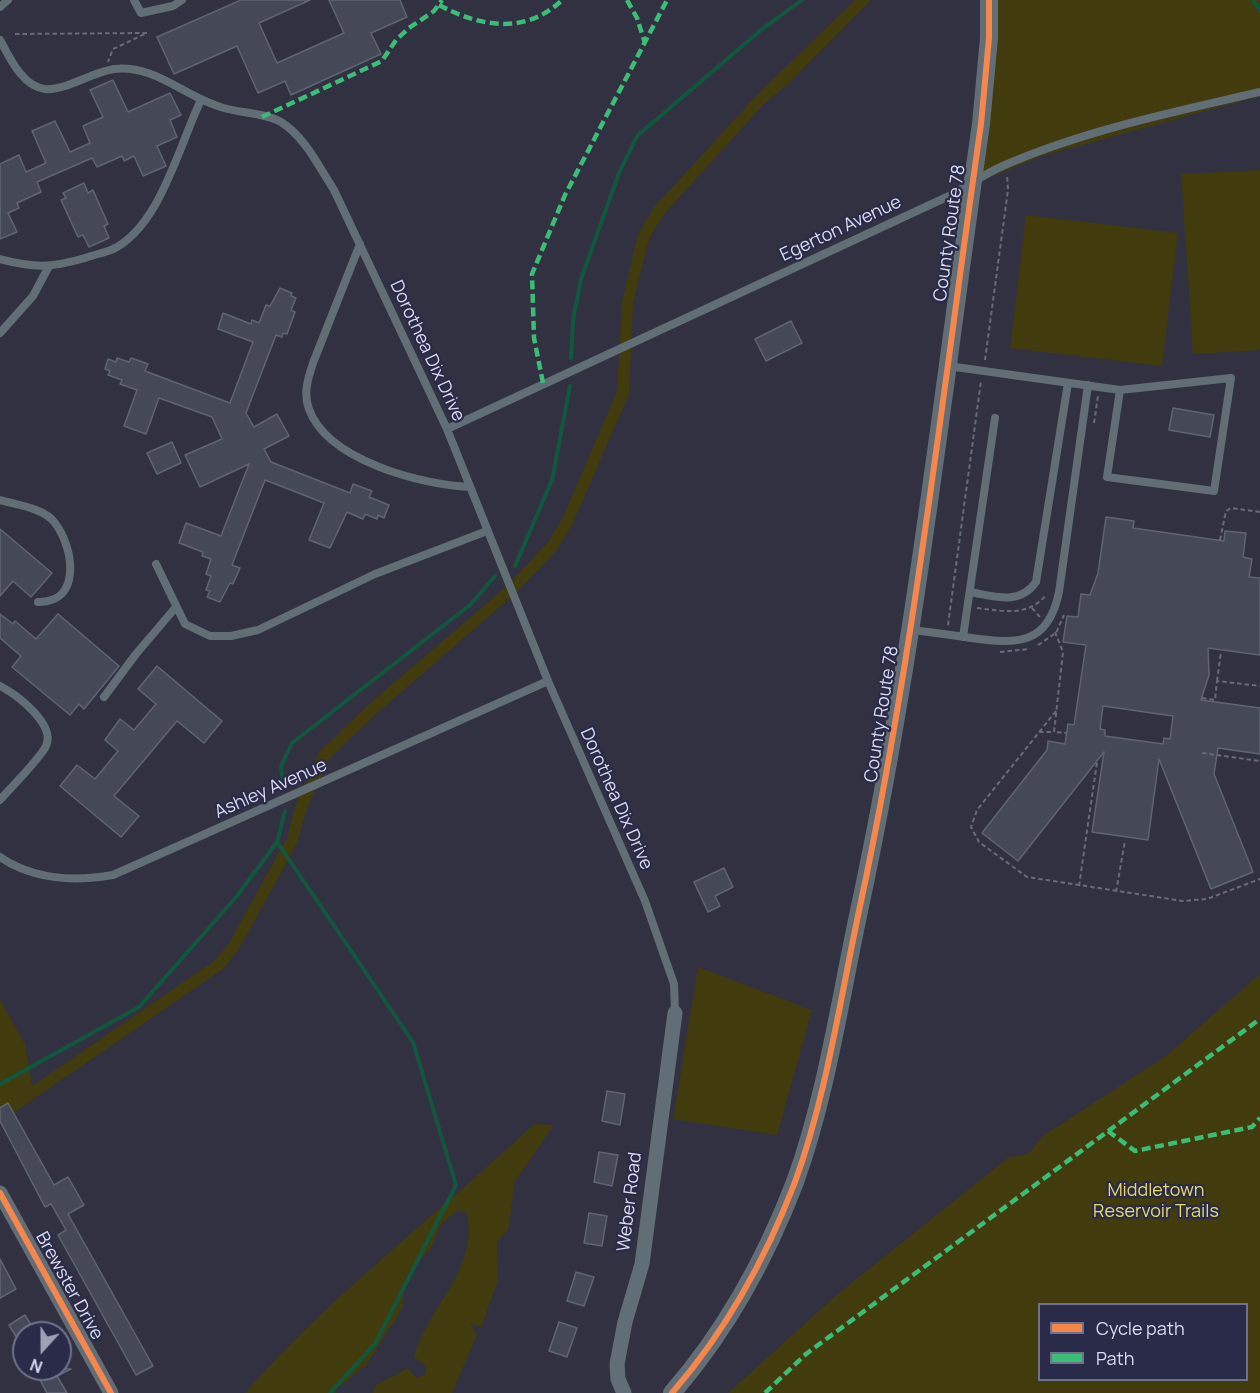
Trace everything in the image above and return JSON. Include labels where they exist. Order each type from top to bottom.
[{"type":"street","name":"County Route 78","points":[[672,1393],[727,1319],[764,1255],[795,1180],[818,1101],[879,816],[910,630],[973,183],[988,49],[989,0]]},
{"type":"street","name":"Weber Road","points":[[624,1393],[618,1379],[617,1364],[625,1322],[642,1264],[675,1013]]},
{"type":"street","name":"Brewster Drive","points":[[0,1193],[111,1393]]},
{"type":"lane","points":[[0,7],[8,0]]},
{"type":"lane","points":[[134,0],[141,13],[173,6],[182,0]]},
{"type":"lane","name":"Dorothea Dix Drive","points":[[0,40],[28,82],[44,89],[59,87],[87,75],[114,69],[134,69],[159,76],[201,100],[222,108],[279,121],[294,132],[334,190],[447,429],[548,681],[645,901],[674,984],[675,1013]]},
{"type":"lane","name":"Egerton Avenue","points":[[447,429],[949,196],[1003,166],[1056,145],[1130,123],[1260,92]]},
{"type":"lane","points":[[0,259],[31,267],[60,266],[112,249],[141,226],[159,196],[201,100]]},
{"type":"lane","points":[[360,244],[313,363],[307,383],[308,407],[329,439],[364,460],[421,480],[470,487]]},
{"type":"lane","points":[[0,333],[33,296],[49,266]]},
{"type":"lane","points":[[947,365],[1120,390],[1231,378],[1214,491],[1107,477],[1120,390]]},
{"type":"lane","points":[[970,592],[1015,598],[1026,592],[1036,582],[1068,383]]},
{"type":"lane","points":[[910,630],[1004,642],[1020,641],[1048,625],[1055,612],[1059,592],[1088,386]]},
{"type":"lane","points":[[963,637],[995,418]]},
{"type":"lane","points":[[0,500],[32,508],[55,521],[69,550],[70,577],[66,590],[57,599],[38,602]]},
{"type":"lane","points":[[156,564],[185,624],[210,636],[231,636],[258,630],[375,574],[487,531]]},
{"type":"lane","points":[[104,697],[136,654],[176,607]]},
{"type":"lane","name":"Ashley Avenue","points":[[0,857],[21,869],[61,879],[89,879],[113,875],[548,681]]},
{"type":"lane","points":[[0,686],[32,708],[47,732],[47,745],[0,800]]},
{"type":"path","points":[[15,34],[147,33],[112,49],[108,57],[108,64]]},
{"type":"path","points":[[984,363],[1008,190],[1007,175],[998,179]]},
{"type":"path","points":[[948,628],[982,378]]},
{"type":"path","points":[[1220,540],[1226,511],[1231,508],[1260,512]]},
{"type":"path","points":[[1032,608],[1056,633],[1063,652],[1054,732]]},
{"type":"path","points":[[1202,698],[1215,700],[1221,652]]},
{"type":"path","points":[[1217,681],[1260,686]]},
{"type":"path","points":[[1056,711],[977,810],[972,823],[972,832],[979,842],[1023,875],[1116,892],[1198,901],[1260,879]]},
{"type":"path","points":[[1039,732],[1066,734]]},
{"type":"path","points":[[1202,753],[1260,761]]},
{"type":"path","points":[[1079,886],[1097,762]]},
{"type":"path","points":[[1116,892],[1125,841]]},
{"type":"green space","points":[[855,0],[871,0],[786,86],[765,103],[664,214],[649,239],[633,303],[629,394],[573,523],[557,550],[516,593],[377,713],[329,759],[307,808],[297,843],[239,949],[223,969],[0,1122],[0,1000],[25,1044],[32,1086],[214,961],[229,943],[287,838],[296,804],[319,752],[369,704],[508,585],[548,542],[563,517],[617,391],[622,301],[638,234],[654,207],[757,95]]},
{"type":"green space","points":[[990,0],[1260,0],[1260,96],[1039,157],[974,184]]},
{"type":"green space","points":[[1260,170],[1260,350],[1193,354],[1181,174]]},
{"type":"green space","points":[[1026,215],[1178,233],[1162,366],[1010,348]]},
{"type":"green space","points":[[698,967],[812,1010],[777,1135],[673,1119]]},
{"type":"green space","name":"Middletown Reservoir Trails","points":[[1260,974],[1260,1393],[728,1393],[840,1292],[1009,1157],[1028,1154],[1043,1136],[1167,1055]]},
{"type":"green space","points":[[534,1124],[554,1125],[515,1181],[508,1230],[497,1242],[498,1280],[481,1328],[470,1322],[477,1335],[452,1393],[372,1393],[376,1385],[408,1368],[416,1378],[426,1374],[426,1366],[414,1357],[421,1338],[459,1271],[465,1254],[468,1234],[467,1213],[458,1210],[440,1225],[431,1248],[406,1276],[402,1309],[366,1365],[335,1393],[245,1393],[278,1357],[349,1288]]},
{"type":"building","points":[[241,0],[310,0],[259,23],[277,63],[344,33],[329,0],[400,0],[407,17],[371,33],[381,54],[291,95],[285,81],[258,93],[237,46],[174,74],[157,37]]},
{"type":"building","points":[[113,80],[128,112],[170,93],[181,115],[170,120],[177,137],[157,146],[166,166],[143,176],[134,156],[124,161],[122,156],[97,167],[92,158],[37,182],[41,192],[17,203],[19,208],[8,213],[17,232],[0,239],[0,164],[19,155],[26,172],[46,163],[32,131],[55,121],[70,152],[90,143],[83,126],[103,117],[90,90]]},
{"type":"building","points":[[84,183],[88,193],[93,190],[108,224],[104,226],[109,238],[89,247],[83,235],[78,237],[61,200],[66,198],[63,193]]},
{"type":"building","points":[[280,288],[292,293],[291,296],[296,298],[291,310],[295,312],[287,334],[283,333],[282,337],[276,335],[246,413],[254,427],[277,414],[289,436],[264,449],[271,462],[350,493],[353,484],[372,491],[369,497],[389,505],[384,518],[378,515],[377,519],[365,514],[363,519],[347,512],[330,548],[309,540],[324,503],[265,480],[232,565],[240,568],[233,584],[230,583],[220,602],[207,597],[210,591],[206,590],[211,576],[206,574],[211,559],[202,556],[203,552],[179,543],[186,523],[221,536],[249,464],[200,487],[185,455],[222,439],[212,417],[159,398],[146,434],[124,426],[137,390],[120,384],[122,380],[108,375],[110,371],[105,369],[108,359],[116,362],[117,358],[129,362],[131,358],[148,364],[145,371],[230,403],[253,342],[218,329],[223,313],[251,324],[252,320],[259,323],[266,305],[270,306]]},
{"type":"building","points":[[791,321],[802,343],[766,361],[755,339]]},
{"type":"building","points":[[1173,408],[1214,415],[1210,437],[1169,430]]},
{"type":"building","points":[[172,442],[181,463],[157,474],[147,453]]},
{"type":"building","points":[[1106,517],[1134,521],[1133,528],[1224,541],[1225,531],[1246,533],[1243,557],[1252,559],[1249,577],[1260,578],[1260,655],[1208,648],[1209,675],[1201,700],[1260,708],[1260,754],[1218,748],[1214,774],[1253,872],[1211,889],[1159,759],[1148,840],[1092,832],[1104,752],[1018,861],[982,833],[1047,750],[1048,741],[1065,744],[1068,724],[1074,725],[1086,645],[1063,642],[1067,616],[1078,617],[1081,594],[1090,595],[1098,573]],"holes":[[[1103,706],[1173,716],[1170,739],[1164,738],[1163,744],[1105,736],[1105,730],[1100,729]]]},
{"type":"building","points":[[0,529],[52,573],[31,597],[13,581],[0,596]]},
{"type":"building","points":[[0,614],[13,624],[15,621],[36,639],[58,614],[119,666],[84,709],[79,704],[70,715],[12,667],[21,656],[0,638]]},
{"type":"building","points":[[157,666],[222,721],[204,743],[177,721],[114,796],[139,816],[121,837],[60,786],[77,765],[95,779],[118,751],[105,740],[120,719],[134,730],[156,704],[138,689]]},
{"type":"building","points":[[724,868],[733,887],[715,896],[720,906],[708,912],[694,882]]},
{"type":"building","points":[[607,1091],[625,1094],[620,1125],[602,1121]]},
{"type":"building","points":[[8,1103],[54,1185],[68,1177],[84,1205],[68,1214],[153,1366],[136,1375],[58,1235],[66,1230],[51,1204],[45,1207],[0,1121],[0,1108]]},
{"type":"building","points":[[599,1152],[618,1155],[612,1186],[594,1182]]},
{"type":"building","points":[[589,1213],[607,1216],[602,1246],[584,1243]]},
{"type":"building","points":[[0,1259],[16,1289],[0,1298]]},
{"type":"building","points":[[576,1272],[594,1277],[584,1306],[567,1301]]},
{"type":"building","points":[[25,1315],[29,1321],[15,1321]]},
{"type":"building","points":[[559,1322],[577,1328],[567,1357],[549,1351]]},
{"type":"building","points":[[40,1381],[60,1381],[67,1393],[47,1393]]},
{"type":"waterway","points":[[571,358],[573,320],[581,279],[619,173],[637,136],[761,30],[802,0]]},
{"type":"waterway","points":[[1253,0],[1260,11]]},
{"type":"waterway","points":[[515,566],[552,480],[570,386]]},
{"type":"waterway","points":[[283,788],[281,766],[292,743],[470,605],[495,576]]},
{"type":"waterway","points":[[0,1084],[139,1007],[237,896],[277,842],[285,811]]},
{"type":"waterway","points":[[277,842],[413,1042],[456,1185],[375,1344],[330,1393]]},
{"type":"marked path","points":[[262,117],[382,61],[396,40],[434,11],[442,0]]},
{"type":"marked path","points":[[439,5],[470,18],[502,24],[533,19],[562,0]]},
{"type":"marked path","points":[[627,0],[637,18],[645,43]]},
{"type":"marked path","points":[[543,383],[534,338],[532,274],[565,195],[667,0]]},
{"type":"marked path","points":[[765,1393],[806,1354],[1260,1019]]},
{"type":"marked path","points":[[1108,1131],[1135,1151],[1252,1127],[1260,1118]]},
{"type":"cycle path","points":[[672,1393],[710,1345],[727,1319],[771,1238],[806,1150],[824,1082],[879,813],[927,519],[981,124],[989,38],[989,0]]},
{"type":"cycle path","points":[[0,1193],[111,1393]]}]
